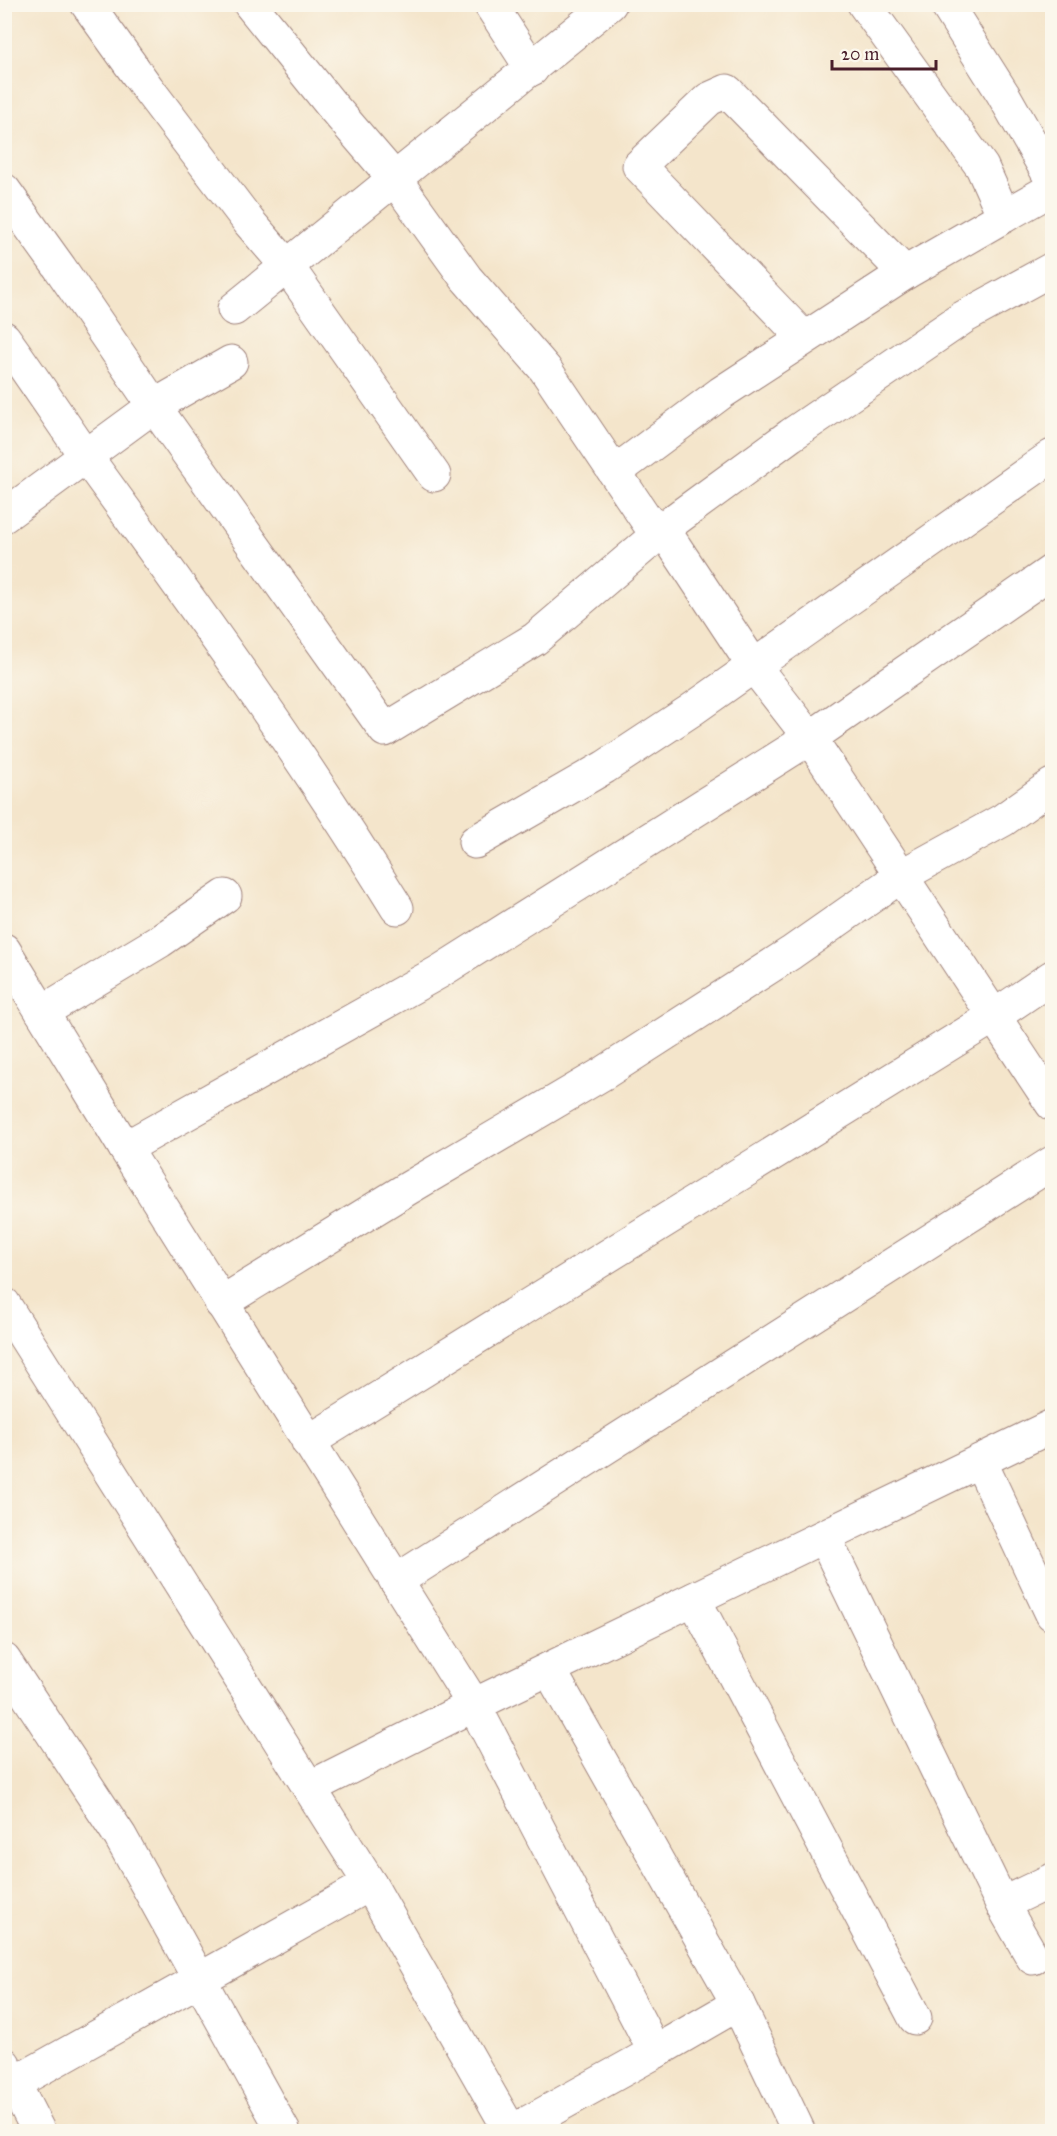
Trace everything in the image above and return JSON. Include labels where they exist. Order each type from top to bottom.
[{"type":"street","points":[[87,4],[249,222],[287,266],[434,475]]},
{"type":"street","points":[[250,4],[394,178],[466,279],[545,369],[648,522],[663,529],[753,665],[810,738],[993,1017],[1053,1104]]},
{"type":"street","points":[[490,4],[532,69]]},
{"type":"street","points":[[864,4],[982,167],[1004,216]]},
{"type":"street","points":[[946,4],[1003,94],[1053,180]]},
{"type":"street","points":[[234,309],[610,5]]},
{"type":"street","points":[[804,338],[639,166],[709,99],[727,92],[905,273]]},
{"type":"street","points":[[615,472],[721,393],[804,338],[905,273],[1053,189]]},
{"type":"street","points":[[4,190],[154,406],[385,730],[535,639],[663,529],[791,435],[964,317],[1053,269]]},
{"type":"street","points":[[4,338],[86,456],[214,632],[347,828],[397,908]]},
{"type":"street","points":[[4,516],[154,406],[231,362]]},
{"type":"street","points":[[476,842],[605,767],[690,711],[1053,456]]},
{"type":"street","points":[[125,1148],[439,972],[810,738],[1053,571]]},
{"type":"street","points":[[221,1303],[407,1189],[604,1073],[791,953],[901,876],[1003,820],[1053,785]]},
{"type":"street","points":[[42,1012],[160,941],[225,896]]},
{"type":"street","points":[[4,950],[221,1303],[474,1706],[655,2052]]},
{"type":"street","points":[[308,1442],[993,1017],[1053,977]]},
{"type":"street","points":[[396,1581],[1053,1163]]},
{"type":"street","points":[[4,1304],[370,1884],[511,2132],[738,2004]]},
{"type":"street","points":[[309,1788],[549,1669],[1053,1426]]},
{"type":"street","points":[[980,1461],[1053,1614]]},
{"type":"street","points":[[824,1537],[1002,1904],[1033,1958]]},
{"type":"street","points":[[694,1599],[915,2018]]},
{"type":"street","points":[[4,1660],[120,1836],[284,2132]]},
{"type":"street","points":[[549,1669],[738,2004],[799,2132]]},
{"type":"street","points":[[1002,1904],[1053,1880]]},
{"type":"street","points":[[39,2132],[8,2078],[200,1981],[370,1884]]}]
